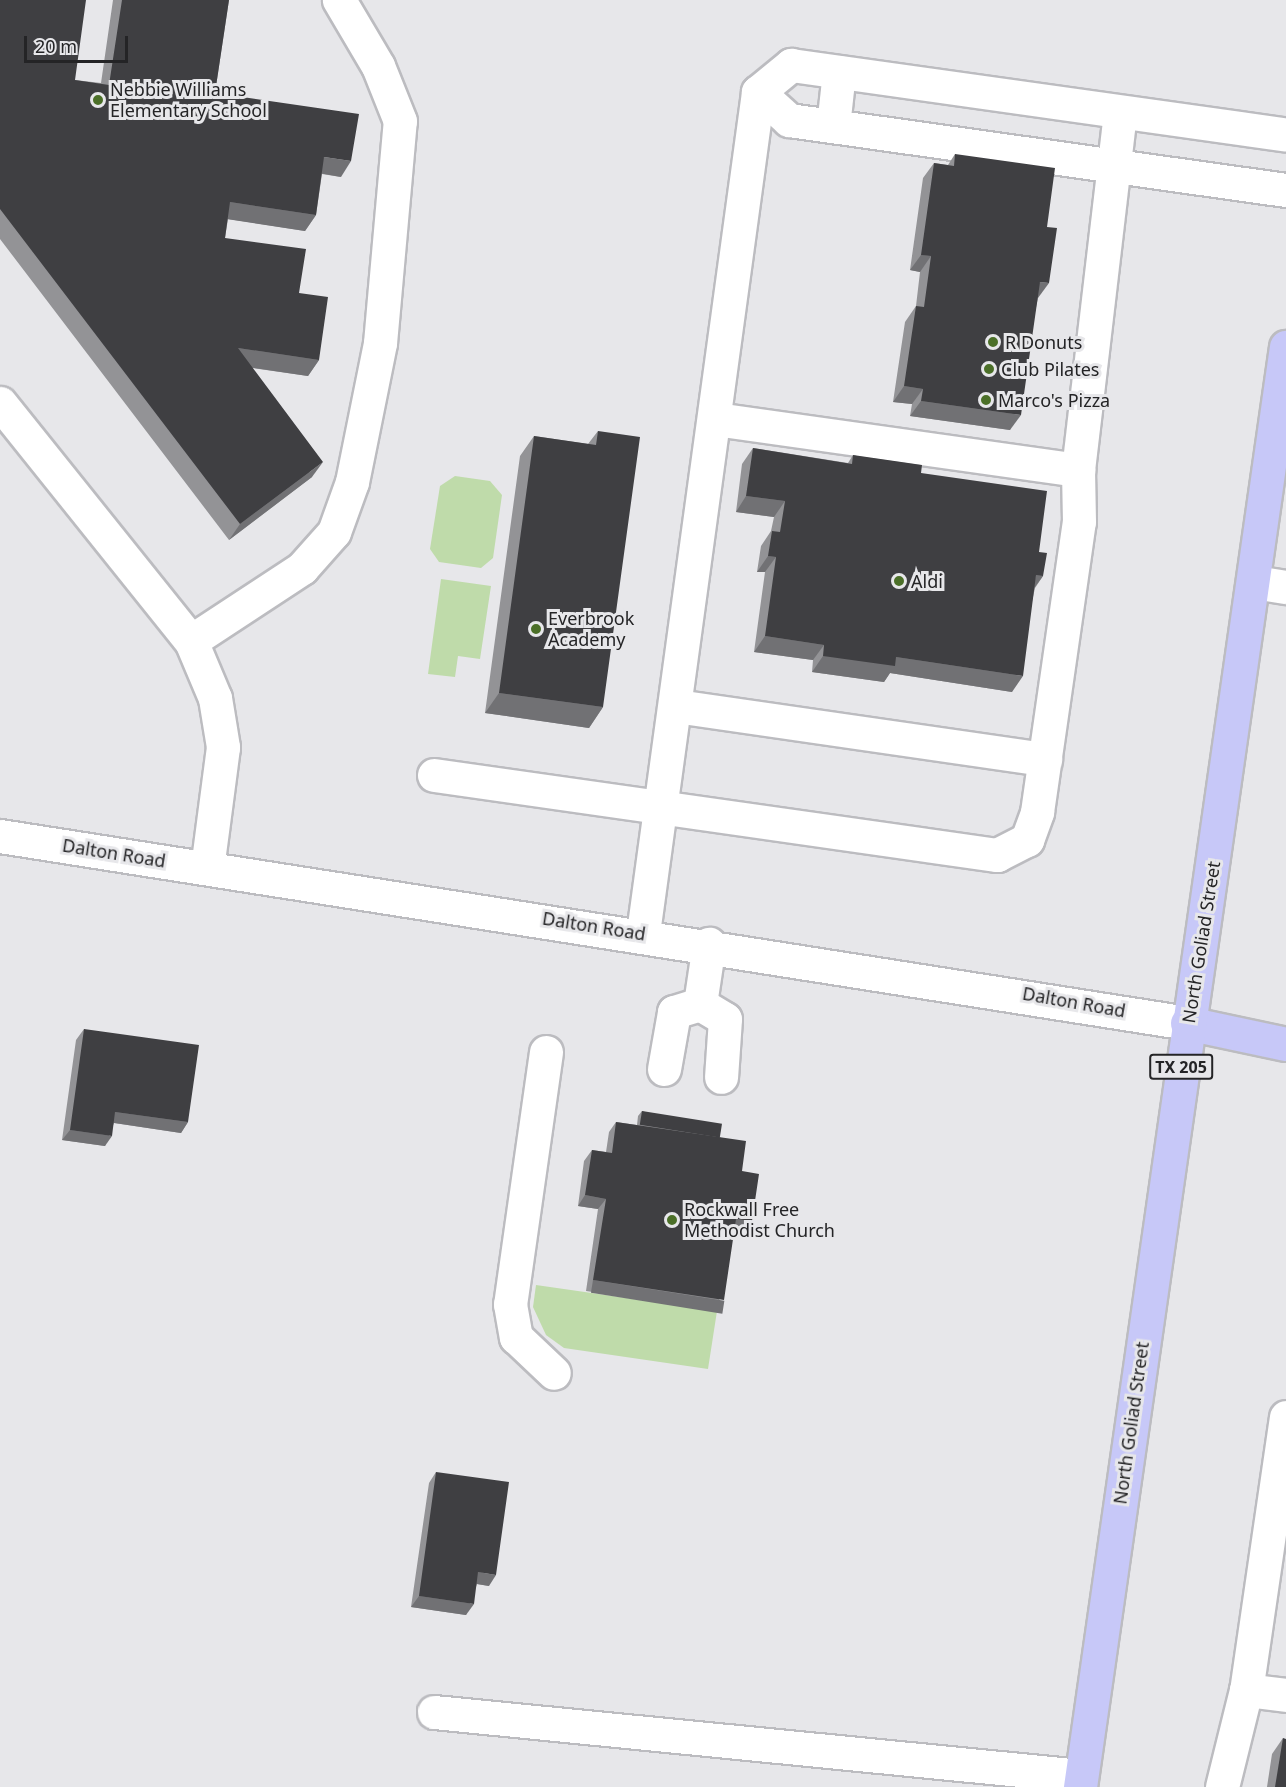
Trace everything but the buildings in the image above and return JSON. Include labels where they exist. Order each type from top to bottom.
[{"type":"main road","name":"North Goliad Street","points":[[1080,1781],[1187,1023],[1254,582],[1286,347]]},
{"type":"main road","points":[[1187,1023],[1286,1044]]},
{"type":"street","points":[[191,641],[302,568],[334,532],[352,482],[380,343],[400,121],[378,66],[339,0]]},
{"type":"street","points":[[643,933],[716,419],[759,92],[791,65],[1286,135]]},
{"type":"street","points":[[833,126],[839,72]]},
{"type":"street","points":[[759,92],[789,120],[1286,190]]},
{"type":"street","points":[[434,775],[998,855],[1027,840],[1045,759],[1079,522],[1078,470],[1120,112]]},
{"type":"street","points":[[0,403],[191,641],[215,698],[223,747],[207,868]]},
{"type":"street","points":[[716,419],[1078,470]]},
{"type":"street","points":[[1254,582],[1286,587]]},
{"type":"street","points":[[676,706],[1045,759]]},
{"type":"street","name":"Dalton Road","points":[[0,836],[643,933],[1187,1023]]},
{"type":"street","points":[[700,1004],[709,944]]},
{"type":"street","points":[[664,1069],[674,1012],[700,1004],[725,1019],[721,1077]]},
{"type":"street","points":[[546,1052],[510,1304],[516,1337],[554,1373]]},
{"type":"street","points":[[1222,1787],[1274,1586],[1286,1417]]},
{"type":"street","points":[[1246,1690],[1286,1695]]},
{"type":"street","points":[[435,1712],[1080,1781]]},
{"type":"green space","points":[[455,476],[490,481],[502,495],[493,558],[481,568],[439,562],[430,549],[440,486]]},
{"type":"green space","points":[[441,579],[491,586],[480,659],[458,656],[455,677],[428,674]]},
{"type":"green space","points":[[536,1285],[717,1311],[708,1369],[564,1348],[546,1335],[533,1307]]},
{"type":"place","name":"Nebbie Williams Elementary School","points":[[98,100]]},
{"type":"place","name":"R Donuts","points":[[993,342]]},
{"type":"place","name":"Club Pilates","points":[[989,369]]},
{"type":"place","name":"Marco's Pizza","points":[[986,400]]},
{"type":"place","name":"Aldi","points":[[899,581]]},
{"type":"place","name":"Everbrook Academy","points":[[536,629]]},
{"type":"place","name":"Rockwall Free Methodist Church","points":[[672,1220]]}]
